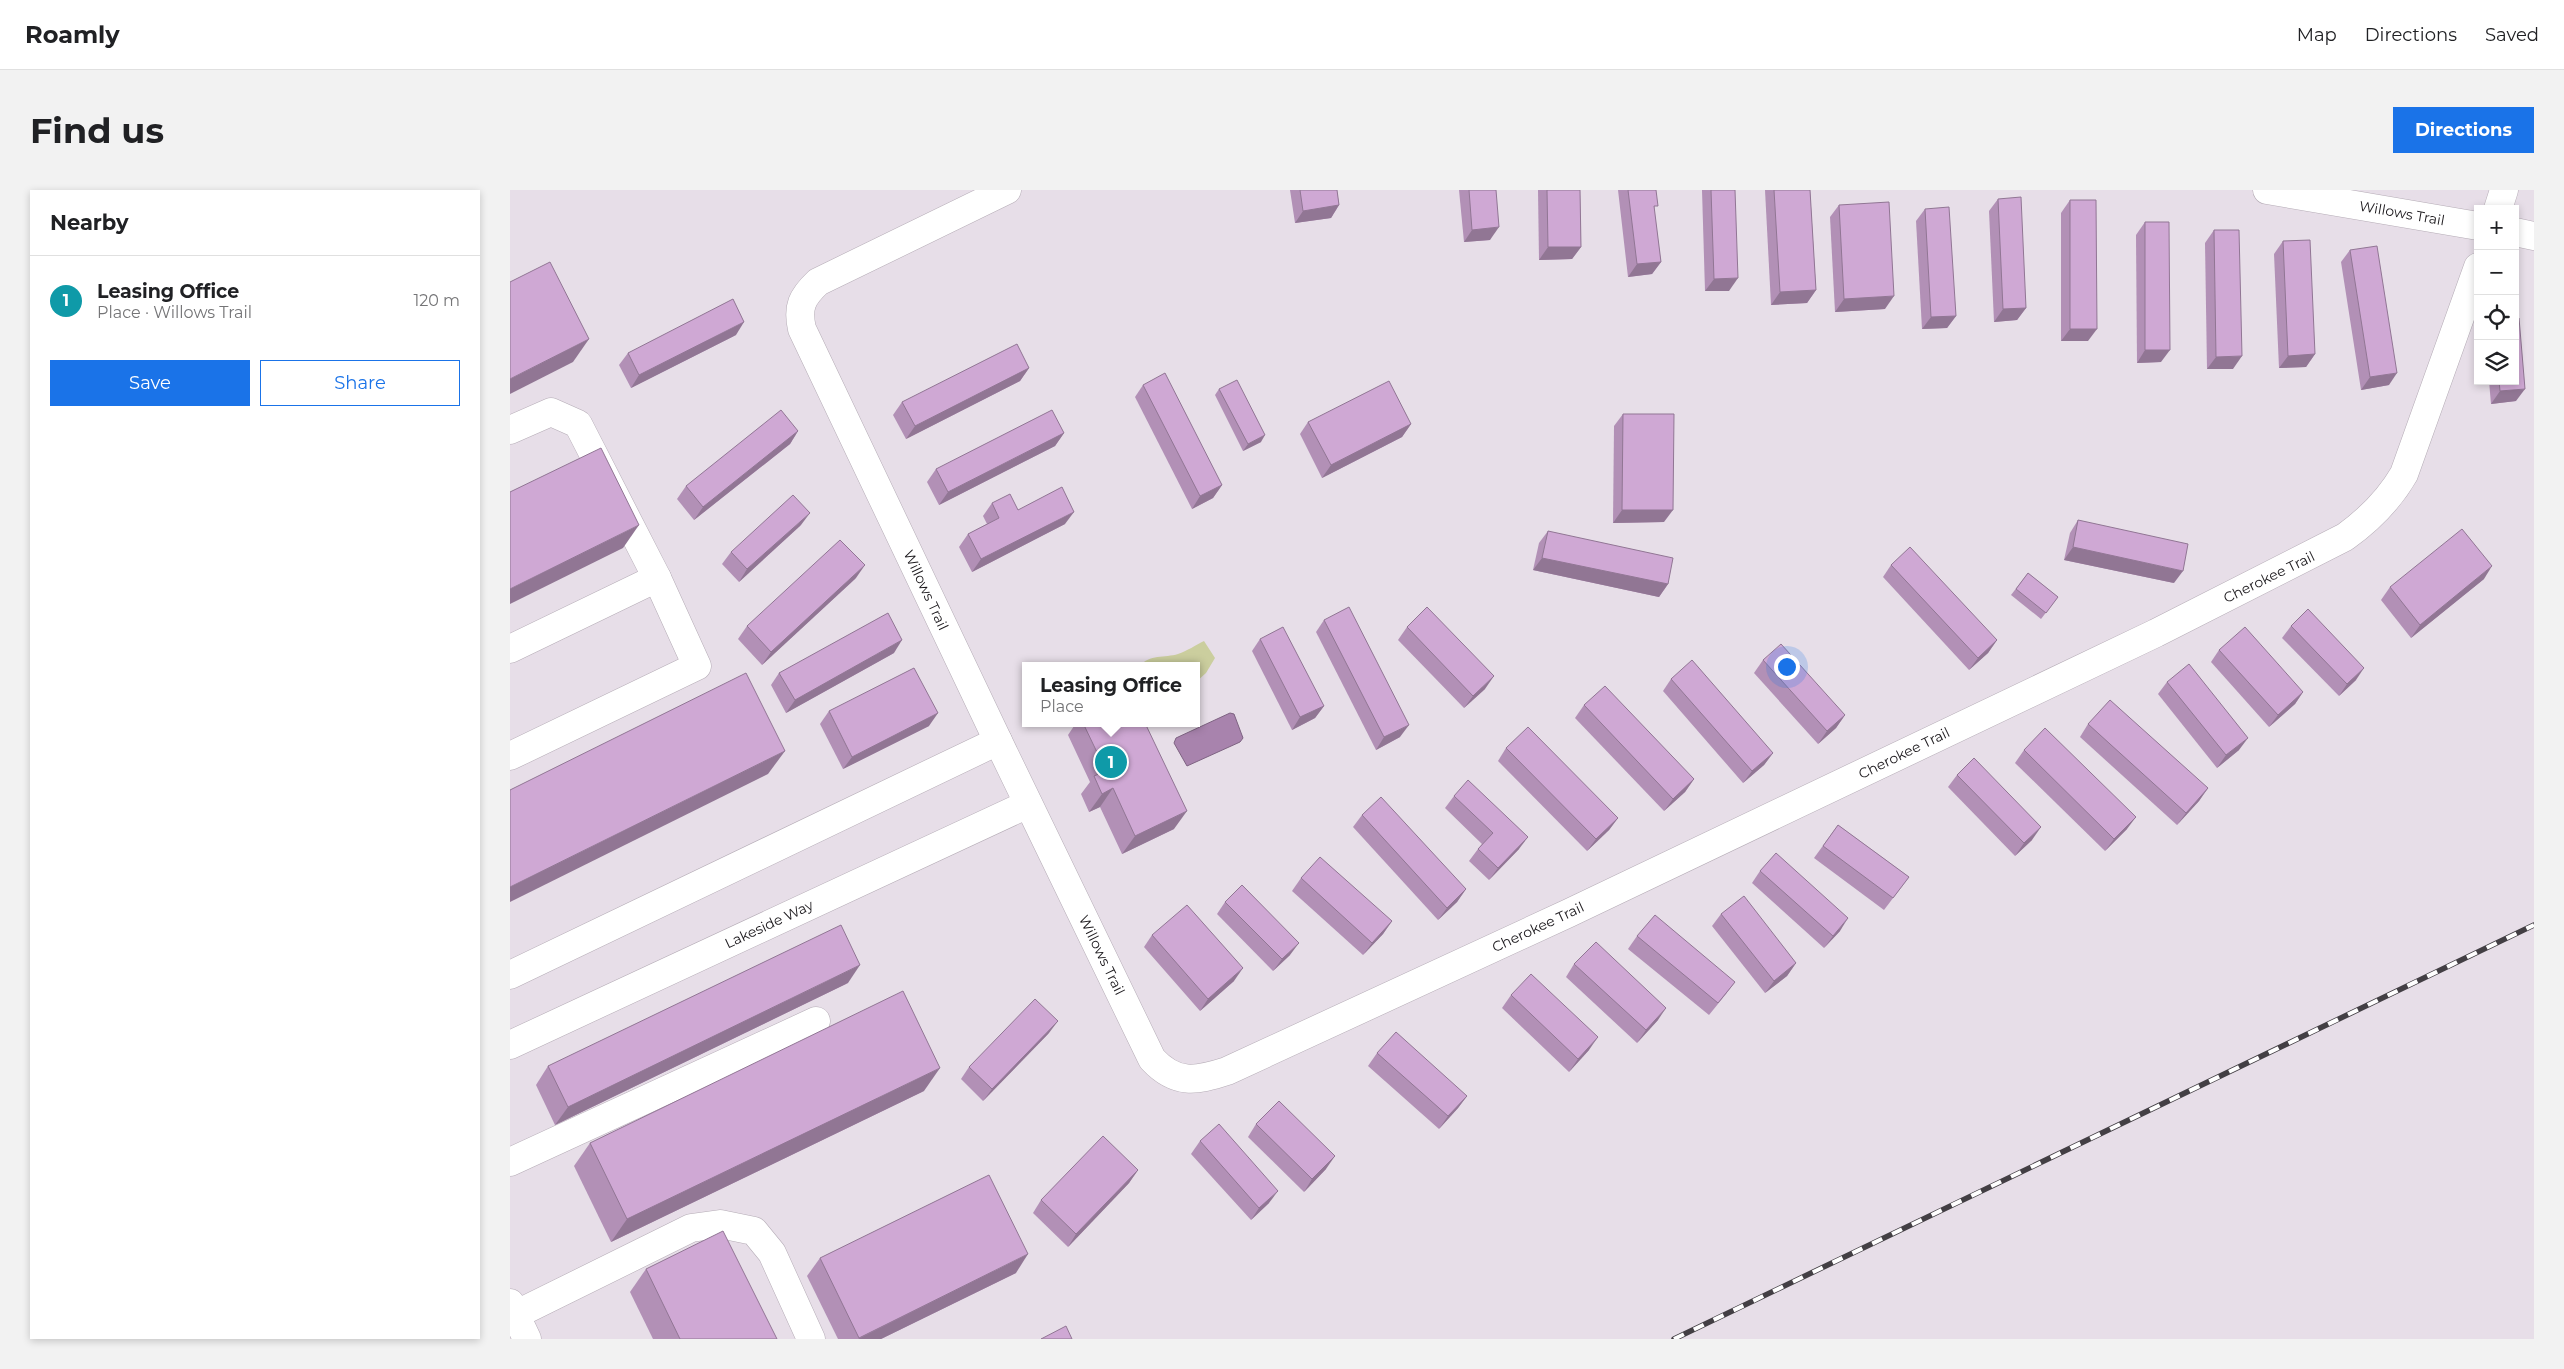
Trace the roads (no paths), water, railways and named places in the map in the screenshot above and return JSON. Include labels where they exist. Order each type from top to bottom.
[{"type":"street","name":"Willows Trail","points":[[1007,190],[818,282],[806,293],[800,302],[799,316],[806,338],[1152,1059],[1163,1070],[1178,1078]]},
{"type":"street","name":"Willows Trail","points":[[2267,190],[2474,225]]},
{"type":"street","points":[[2499,205],[2504,190]]},
{"type":"street","points":[[2519,233],[2534,236]]},
{"type":"street","name":"Cherokee Trail","points":[[1178,1078],[1196,1080],[1227,1071],[1569,913],[2156,633],[2345,537],[2363,524],[2392,496],[2404,474],[2474,279]]},
{"type":"street","points":[[510,430],[551,412],[578,424],[657,578],[697,666],[510,756]]},
{"type":"street","points":[[510,649],[657,578]]},
{"type":"street","points":[[510,975],[998,741]]},
{"type":"street","name":"Lakeside Way","points":[[510,1045],[1028,804]]},
{"type":"street","points":[[510,1162],[816,1021]]},
{"type":"street","points":[[527,1339],[513,1309],[691,1228],[720,1224],[754,1231],[772,1253],[811,1339]]},
{"type":"railway","points":[[1674,1339],[2534,925]]},
{"type":"place","name":"Leasing Office","points":[[1111,762]]}]
